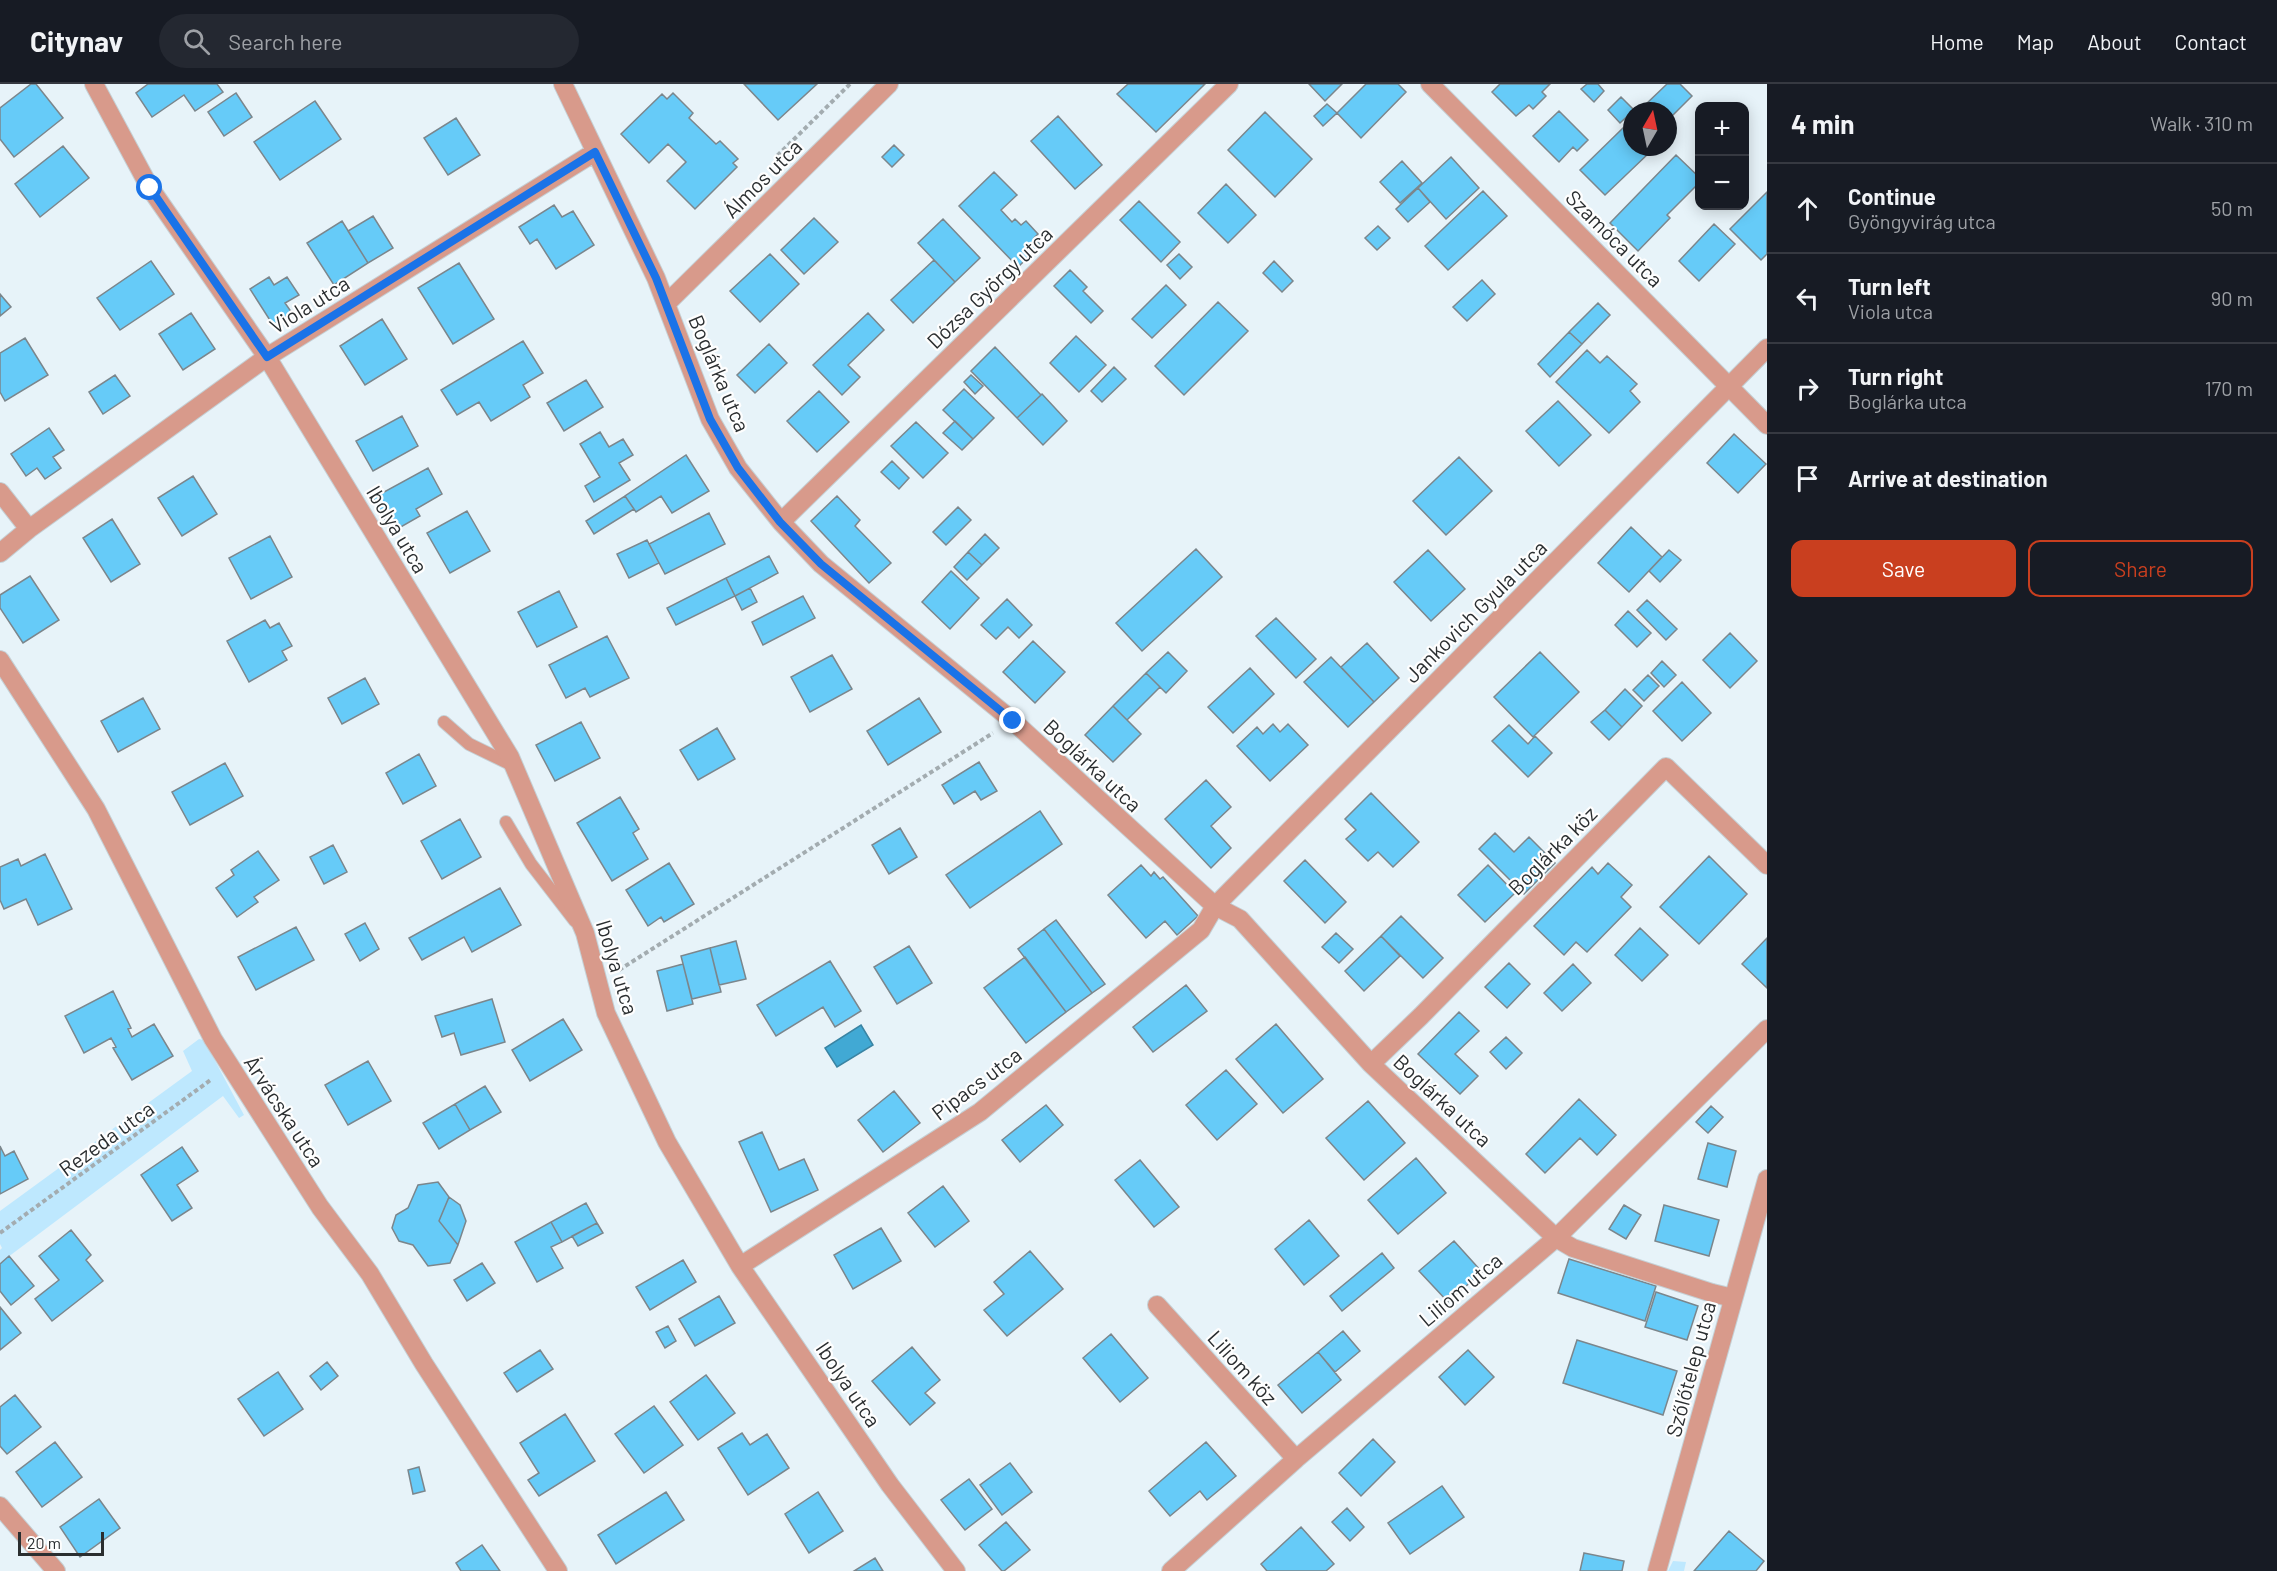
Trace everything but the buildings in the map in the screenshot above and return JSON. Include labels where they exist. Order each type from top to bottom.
[{"type":"street","name":"Ibolya utca","points":[[94,84],[150,188],[267,357],[514,766],[585,933],[606,1013],[667,1142],[740,1266],[890,1485],[956,1571]]},
{"type":"street","name":"Boglárka utca","points":[[563,84],[667,303],[710,419],[738,468],[780,522],[821,564],[1013,721],[1215,906],[1240,919],[1371,1064],[1556,1238],[1573,1248],[1733,1298]]},
{"type":"street","name":"Álmos utca","points":[[667,303],[889,84]]},
{"type":"street","name":"Dózsa György utca","points":[[780,522],[1229,84]]},
{"type":"street","name":"Szamóca utca","points":[[1430,84],[1767,425]]},
{"type":"street","name":"Viola utca","points":[[0,553],[29,529],[267,357],[595,152]]},
{"type":"street","name":"Jankovich Gyula utca","points":[[1215,906],[1767,348]]},
{"type":"street","points":[[0,492],[29,529]]},
{"type":"street","name":"Árvácska utca","points":[[0,660],[96,809],[202,1019],[230,1066],[320,1207],[370,1274],[424,1364],[558,1571]]},
{"type":"street","name":"Boglárka köz","points":[[1371,1064],[1666,767],[1767,865]]},
{"type":"street","name":"Pipacs utca","points":[[740,1266],[980,1112],[1201,930],[1215,906]]},
{"type":"street","name":"Liliom utca","points":[[1171,1571],[1296,1459],[1556,1238],[1767,1029]]},
{"type":"street","name":"Szőlőtelep utca","points":[[1657,1571],[1767,1179]]},
{"type":"street","name":"Liliom köz","points":[[1157,1305],[1296,1459]]},
{"type":"street","points":[[0,1506],[56,1571]]},
{"type":"lane","points":[[444,722],[469,744],[514,766]]},
{"type":"lane","points":[[506,822],[531,864],[585,933]]},
{"type":"path","points":[[833,102],[850,84]]},
{"type":"path","points":[[598,984],[1013,721]]},
{"type":"path","name":"Rezeda utca","points":[[0,1233],[230,1066]]},
{"type":"shaded area","points":[[199,1039],[204,1040],[244,1115],[239,1118],[223,1096],[0,1263],[2,1248],[0,1211],[192,1071],[183,1051]]},
{"type":"shaded area","points":[[1673,1561],[1686,1562],[1684,1571],[1668,1571]]},
{"type":"water","points":[[861,1025],[873,1045],[837,1067],[825,1048]]},
{"type":"route","points":[[150,188],[267,357],[595,152],[667,303],[710,419],[738,468],[780,522],[821,564],[1013,721]]}]
